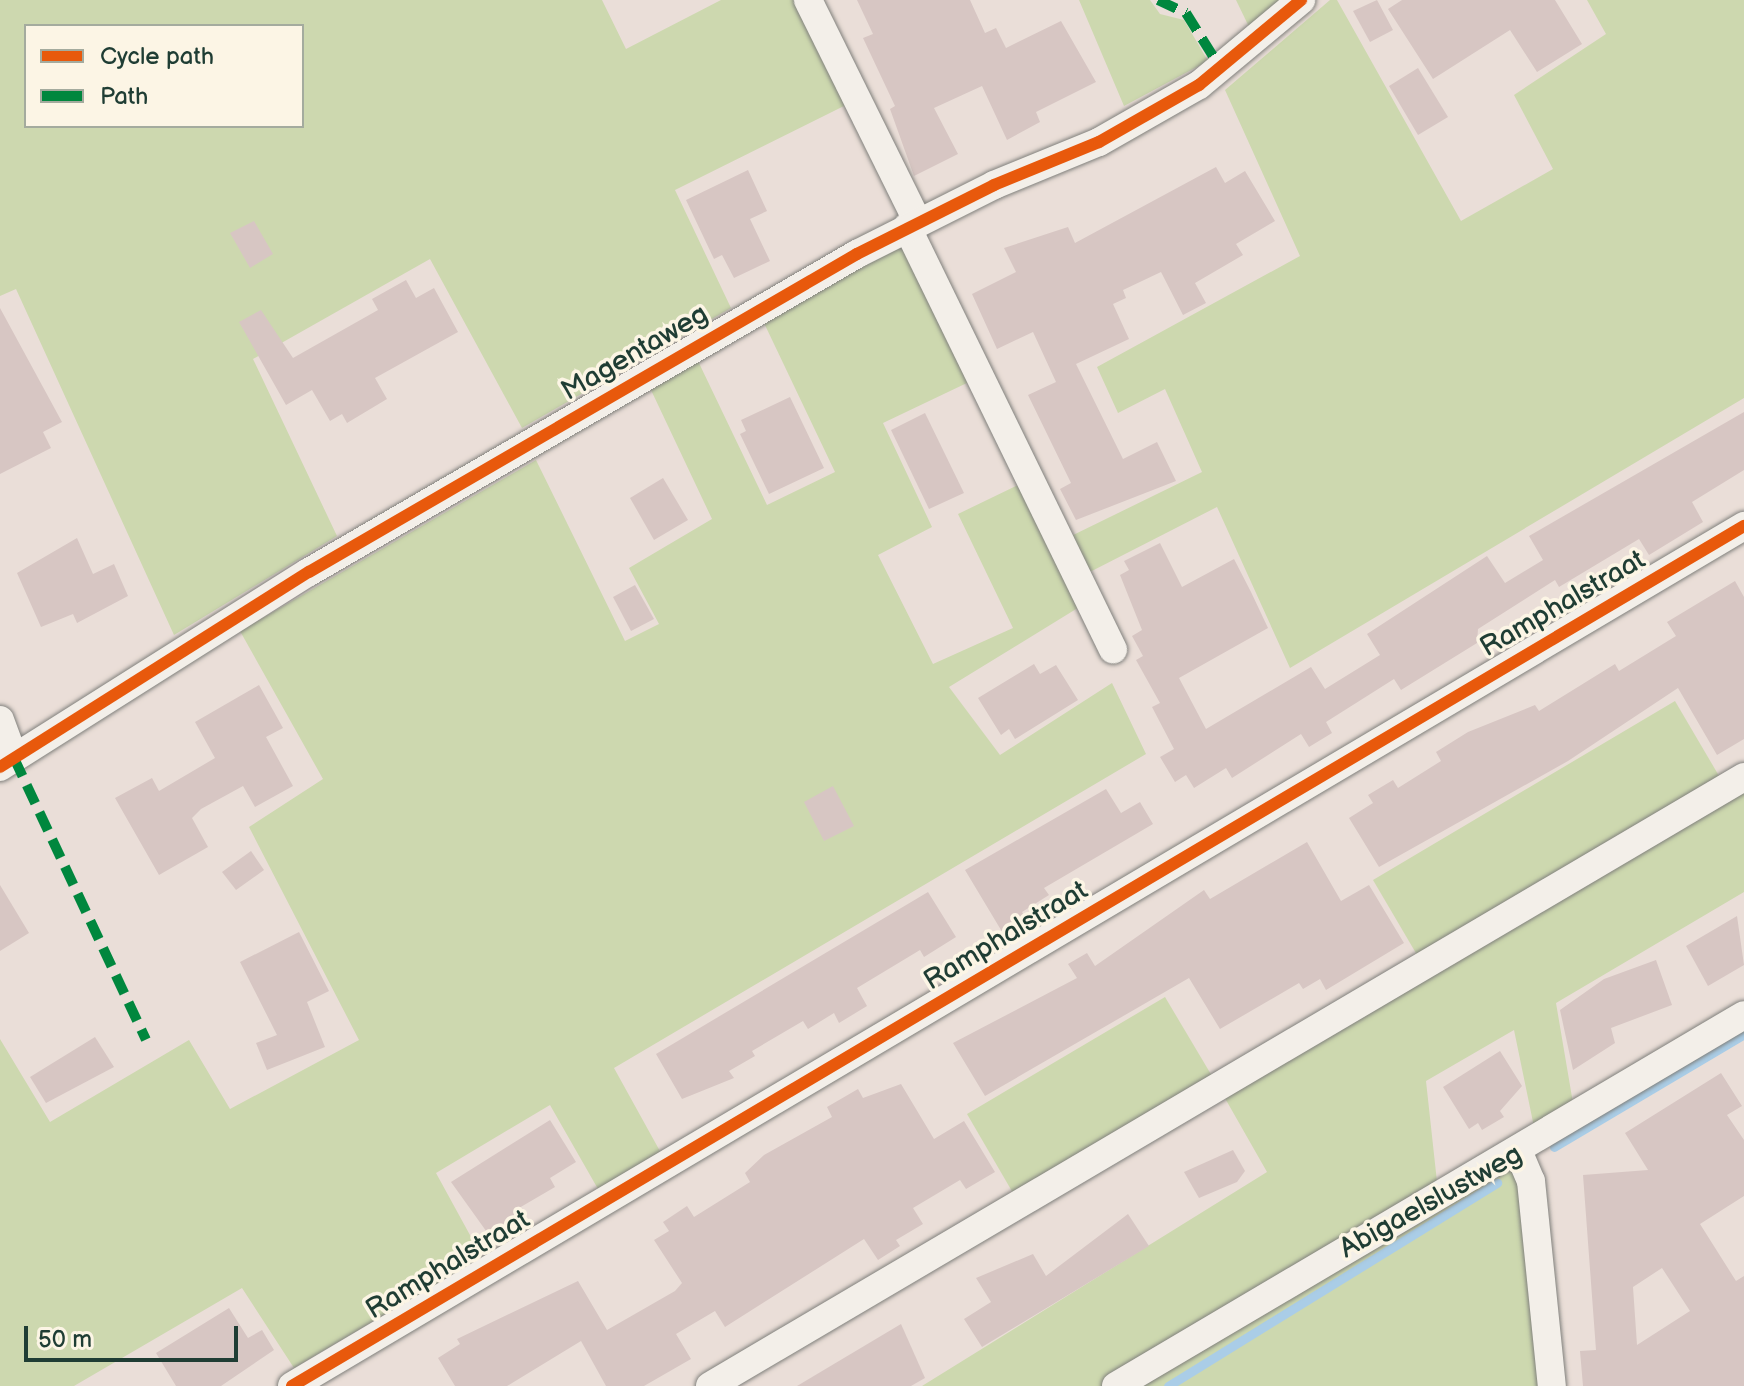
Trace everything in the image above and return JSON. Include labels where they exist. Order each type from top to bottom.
[{"type":"street","points":[[808,0],[1113,650]]},
{"type":"street","name":"Magentaweg","points":[[7,763],[322,564],[912,224],[1112,135],[1221,69],[1301,0]]},
{"type":"street","name":"Ramphalstraat","points":[[292,1386],[1744,526]]},
{"type":"street","points":[[0,720],[7,763]]},
{"type":"street","points":[[710,1386],[1744,777]]},
{"type":"street","name":"Abigaelslustweg","points":[[1116,1386],[1519,1153],[1744,1015]]},
{"type":"street","points":[[1519,1153],[1531,1181],[1552,1386]]},
{"type":"green space","points":[[0,0],[602,0],[626,49],[721,0],[797,0],[848,104],[675,190],[731,308],[522,428],[430,259],[253,359],[337,536],[174,635],[16,289],[0,296]]},
{"type":"green space","points":[[1079,0],[1150,0],[1160,14],[1184,20],[1208,61],[1124,106]]},
{"type":"green space","points":[[1236,0],[1281,0],[1251,31]]},
{"type":"green space","points":[[1330,0],[1337,0],[1461,221],[1553,169],[1514,95],[1606,34],[1587,0],[1744,0],[1744,398],[1290,668],[1217,507],[1084,575],[1065,539],[1202,472],[1165,389],[1118,413],[1097,367],[1300,256],[1225,90]]},
{"type":"green space","points":[[904,240],[969,382],[883,423],[932,527],[878,555],[933,664],[1013,628],[958,514],[1018,485],[1081,606],[949,687],[1000,755],[1112,683],[1146,754],[614,1068],[661,1153],[598,1189],[550,1105],[436,1173],[482,1257],[294,1368],[242,1288],[74,1386],[0,1386],[0,1039],[50,1122],[189,1040],[230,1109],[359,1040],[249,827],[323,779],[240,631],[536,460],[625,641],[659,624],[629,568],[712,519],[651,390],[698,361],[767,505],[835,472],[764,323]]},
{"type":"green space","points":[[1675,701],[1722,781],[1420,960],[1373,880]]},
{"type":"green space","points":[[1744,788],[1744,892],[1556,1003],[1573,1103],[1534,1127],[1514,1030],[1426,1081],[1438,1191],[1102,1386],[922,1386],[1267,1172],[1222,1093]]},
{"type":"green space","points":[[1165,997],[1212,1076],[1013,1193],[967,1114]]},
{"type":"green space","points":[[1515,1164],[1544,1386],[1132,1386]]},
{"type":"building","points":[[857,0],[970,0],[985,33],[996,28],[1006,48],[1061,21],[1096,82],[1036,112],[1040,122],[1007,140],[982,86],[934,108],[958,154],[914,176],[890,109],[895,106],[863,38],[873,34]]},
{"type":"building","points":[[1377,0],[1393,30],[1370,42],[1353,11]]},
{"type":"building","points":[[1402,0],[1555,0],[1582,44],[1537,72],[1510,30],[1433,79],[1388,9]]},
{"type":"building","points":[[1418,68],[1448,117],[1418,135],[1389,86]]},
{"type":"building","points":[[1216,167],[1225,183],[1245,171],[1275,221],[1236,244],[1243,255],[1195,283],[1206,303],[1183,315],[1161,272],[1123,290],[1126,298],[1113,304],[1129,339],[1076,364],[1123,459],[1157,442],[1176,481],[1076,520],[1060,489],[1071,483],[1028,395],[1056,382],[1033,332],[997,349],[972,294],[1016,272],[1004,248],[1068,227],[1075,243]]},
{"type":"building","points":[[748,170],[767,211],[750,219],[770,261],[734,278],[722,255],[714,259],[686,200]]},
{"type":"building","points":[[254,221],[273,254],[250,268],[230,233]]},
{"type":"building","points":[[406,280],[416,298],[434,288],[458,332],[375,378],[387,399],[347,423],[342,414],[330,421],[312,390],[286,405],[239,322],[261,310],[293,358],[378,310],[372,299]]},
{"type":"building","points":[[0,308],[62,422],[43,432],[51,448],[0,474]]},
{"type":"building","points":[[790,397],[824,468],[769,494],[740,434],[746,431],[741,420]]},
{"type":"building","points":[[1744,412],[1744,470],[1692,502],[1703,522],[1649,555],[1639,539],[1559,587],[1555,580],[1478,629],[1477,643],[1401,690],[1394,679],[1326,722],[1332,733],[1309,747],[1301,734],[1232,778],[1226,768],[1194,788],[1186,775],[1175,782],[1160,757],[1174,749],[1152,707],[1160,703],[1136,660],[1143,656],[1132,636],[1142,630],[1120,575],[1129,570],[1124,561],[1160,543],[1182,587],[1234,559],[1251,592],[1268,628],[1179,678],[1206,729],[1311,667],[1325,689],[1380,655],[1367,634],[1487,556],[1505,583],[1543,560],[1529,536]]},
{"type":"building","points":[[925,413],[964,493],[929,509],[891,430]]},
{"type":"building","points":[[663,478],[688,520],[654,540],[630,498]]},
{"type":"building","points":[[77,538],[93,574],[114,564],[128,596],[77,623],[73,614],[41,627],[17,573]]},
{"type":"building","points":[[1735,581],[1744,597],[1744,739],[1717,755],[1678,688],[1568,761],[1379,867],[1349,818],[1373,803],[1368,795],[1393,780],[1398,788],[1441,761],[1436,752],[1468,732],[1535,705],[1539,711],[1615,664],[1619,671],[1676,636],[1667,622]]},
{"type":"building","points":[[635,585],[654,619],[631,631],[613,597]]},
{"type":"building","points":[[1034,664],[1040,674],[1056,665],[1078,700],[1015,739],[1009,729],[1001,735],[978,698]]},
{"type":"building","points":[[259,685],[283,728],[266,737],[293,786],[255,807],[243,786],[201,809],[192,818],[208,847],[159,875],[115,798],[152,778],[159,791],[215,758],[195,722]]},
{"type":"building","points":[[833,786],[854,826],[824,841],[804,802]]},
{"type":"building","points":[[1106,789],[1121,813],[1140,802],[1153,824],[1044,888],[1049,895],[1022,912],[1027,921],[1004,935],[965,870]]},
{"type":"building","points":[[1307,842],[1341,901],[1369,885],[1404,943],[1326,990],[1320,979],[1303,989],[1299,983],[1220,1029],[1189,978],[985,1096],[953,1043],[1077,978],[1068,964],[1087,953],[1095,966],[1204,890],[1210,899]]},
{"type":"building","points":[[251,851],[264,870],[236,890],[222,872]]},
{"type":"building","points":[[0,885],[29,933],[0,951]]},
{"type":"building","points":[[928,892],[956,937],[924,957],[920,950],[857,988],[867,1006],[839,1023],[834,1013],[808,1029],[803,1021],[752,1051],[755,1056],[729,1071],[734,1078],[682,1099],[656,1054]]},
{"type":"building","points":[[1737,916],[1744,965],[1708,986],[1686,946]]},
{"type":"building","points":[[299,932],[329,991],[307,1002],[325,1047],[267,1070],[256,1043],[277,1035],[240,962]]},
{"type":"building","points":[[1656,960],[1672,1005],[1611,1028],[1615,1043],[1573,1070],[1560,1010],[1604,979]]},
{"type":"building","points":[[95,1037],[114,1067],[46,1103],[30,1077]]},
{"type":"building","points":[[1500,1051],[1522,1086],[1500,1111],[1504,1117],[1482,1130],[1478,1123],[1469,1129],[1443,1087]]},
{"type":"building","points":[[1721,1073],[1742,1106],[1727,1115],[1744,1140],[1744,1196],[1700,1224],[1736,1281],[1744,1276],[1744,1386],[1583,1386],[1580,1351],[1596,1350],[1583,1175],[1648,1170],[1625,1133]],"holes":[[[1662,1268],[1690,1311],[1637,1345],[1633,1287]]]},
{"type":"building","points":[[901,1084],[934,1139],[964,1121],[995,1172],[966,1189],[960,1180],[913,1208],[923,1224],[896,1240],[900,1246],[878,1260],[864,1239],[725,1327],[715,1311],[676,1334],[691,1359],[644,1386],[606,1386],[581,1341],[507,1386],[455,1386],[438,1358],[460,1344],[457,1339],[578,1281],[607,1330],[675,1291],[682,1283],[654,1240],[669,1231],[663,1222],[687,1206],[694,1217],[750,1182],[745,1173],[764,1155],[832,1117],[827,1107],[858,1089],[863,1098]]},
{"type":"building","points":[[550,1120],[576,1162],[550,1178],[555,1187],[519,1208],[523,1214],[489,1235],[451,1182]]},
{"type":"building","points":[[1233,1150],[1245,1171],[1237,1182],[1199,1198],[1184,1172]]},
{"type":"building","points":[[1128,1214],[1149,1246],[982,1347],[964,1319],[991,1302],[976,1278],[1033,1254],[1046,1276]]},
{"type":"building","points":[[229,1308],[248,1338],[262,1330],[274,1350],[221,1386],[176,1386],[156,1353]]},
{"type":"building","points":[[901,1324],[925,1378],[911,1386],[797,1386]]},
{"type":"waterway","points":[[1554,1147],[1744,1034]]},
{"type":"waterway","points":[[1168,1386],[1497,1183]]},
{"type":"marked path","points":[[1158,0],[1186,13],[1221,69]]},
{"type":"marked path","points":[[14,758],[146,1040]]},
{"type":"cycle path","points":[[0,767],[309,572],[857,254],[994,185],[1099,142],[1199,85],[1301,0]]},
{"type":"cycle path","points":[[292,1386],[1744,526]]}]
